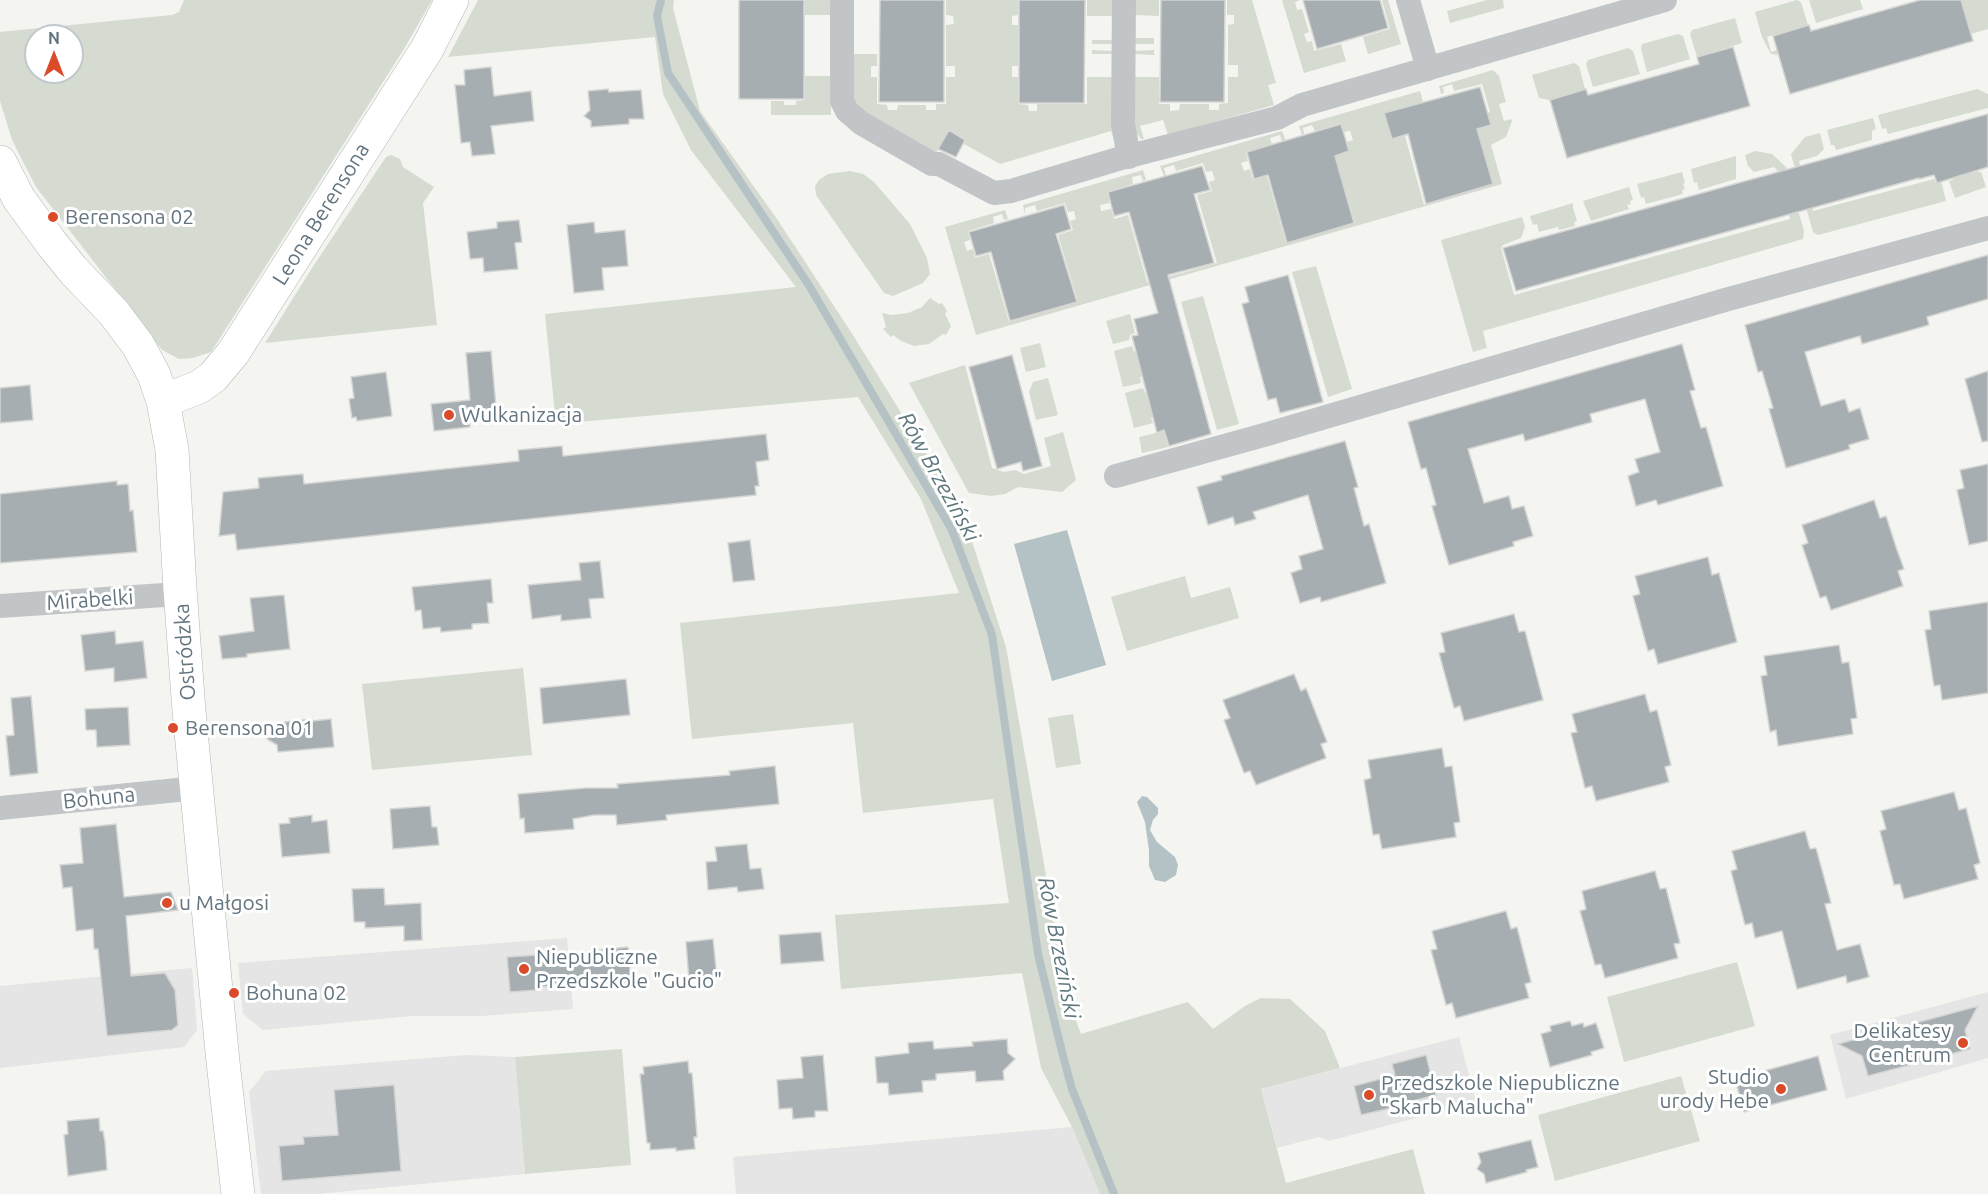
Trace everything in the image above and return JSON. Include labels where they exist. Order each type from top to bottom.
[{"type":"street","name":"Leona Berensona","points":[[164,401],[184,394],[206,382],[233,353],[427,49],[452,0]]},
{"type":"street","points":[[842,0],[842,101],[847,111],[861,123],[932,164],[939,164],[994,193],[1011,191],[1277,118],[1302,105],[1665,0]]},
{"type":"street","points":[[1124,0],[1123,124],[1129,157]]},
{"type":"street","points":[[1408,0],[1428,69]]},
{"type":"street","name":"Ostródzka","points":[[0,162],[19,199],[52,244],[114,314],[138,345],[154,375],[164,401],[175,477],[180,590],[223,1062],[238,1194]]},
{"type":"street","points":[[1116,476],[1725,300],[1988,228]]},
{"type":"street","name":"Mirabelki","points":[[0,606],[164,596],[180,590]]},
{"type":"street","name":"Bohuna","points":[[0,808],[198,788]]},
{"type":"shaded area","points":[[184,0],[432,0],[404,49],[211,352],[193,358],[179,359],[162,350],[36,187],[12,140],[0,101],[0,32],[24,30],[24,84],[84,84],[84,24],[81,24],[172,15],[179,12]]},
{"type":"shaded area","points":[[478,0],[674,0],[673,8],[700,111],[777,219],[851,332],[944,482],[970,535],[1006,647],[1051,904],[1062,984],[1081,1034],[1188,1002],[1213,1029],[1245,1006],[1261,998],[1290,999],[1325,1031],[1340,1068],[1261,1089],[1286,1183],[1413,1149],[1425,1194],[1100,1194],[1072,1127],[1041,1068],[1022,973],[841,989],[835,915],[1009,903],[993,799],[863,813],[853,723],[692,739],[680,623],[959,593],[921,499],[858,397],[556,424],[545,314],[796,287],[691,150],[663,94],[655,37],[448,57]]},
{"type":"shaded area","points":[[805,0],[832,0],[832,15],[805,15]]},
{"type":"shaded area","points":[[946,0],[1018,0],[1018,15],[1012,16],[1012,25],[1018,25],[1018,66],[1012,66],[1012,77],[1018,77],[1018,104],[1028,105],[1029,111],[1037,111],[1037,104],[1087,104],[1087,77],[1113,77],[1113,54],[1092,54],[1092,50],[1114,51],[1117,148],[1111,131],[1000,164],[964,144],[966,140],[949,129],[934,157],[876,123],[858,108],[851,91],[851,54],[877,54],[877,66],[871,66],[871,77],[877,77],[877,104],[887,105],[888,110],[897,110],[898,105],[926,105],[926,110],[936,110],[936,104],[946,104],[946,77],[955,77],[955,66],[946,66],[946,25],[954,24],[953,16],[946,15]]},
{"type":"shaded area","points":[[1087,0],[1115,0],[1113,44],[1092,44],[1092,40],[1113,40],[1112,16],[1087,16]]},
{"type":"shaded area","points":[[1132,0],[1159,0],[1159,16],[1134,15],[1134,38],[1154,38],[1154,44],[1133,44]]},
{"type":"shaded area","points":[[1227,0],[1252,0],[1276,83],[1268,85],[1274,105],[1168,135],[1163,120],[1140,126],[1144,139],[1141,139],[1132,127],[1133,51],[1154,50],[1154,55],[1134,54],[1135,77],[1159,77],[1159,104],[1170,104],[1170,111],[1179,110],[1180,104],[1209,104],[1209,110],[1219,110],[1219,104],[1228,103],[1228,77],[1238,77],[1238,65],[1228,65],[1228,25],[1234,24],[1234,15],[1227,15]]},
{"type":"shaded area","points":[[1282,0],[1300,0],[1295,2],[1297,10],[1302,9],[1309,32],[1304,34],[1307,42],[1312,41],[1314,51],[1341,44],[1346,61],[1304,73]]},
{"type":"shaded area","points":[[1382,0],[1388,0],[1401,44],[1368,54],[1363,37],[1390,29]]},
{"type":"shaded area","points":[[1487,0],[1503,0],[1504,8],[1450,23],[1447,11]]},
{"type":"shaded area","points":[[1797,0],[1801,2],[1808,25],[1767,37],[1771,52],[1777,50],[1779,55],[1771,54],[1762,37],[1755,12]]},
{"type":"shaded area","points":[[1809,0],[1860,0],[1863,9],[1816,23]]},
{"type":"shaded area","points":[[1961,0],[1988,0],[1988,29],[1971,34]]},
{"type":"shaded area","points":[[1735,18],[1742,43],[1697,57],[1690,34],[1692,30]]},
{"type":"shaded area","points":[[1678,34],[1683,36],[1690,59],[1647,72],[1641,49],[1642,44]]},
{"type":"shaded area","points":[[1628,48],[1633,51],[1640,74],[1593,87],[1586,64],[1588,60]]},
{"type":"shaded area","points":[[1574,63],[1579,66],[1585,89],[1549,100],[1539,98],[1532,75]]},
{"type":"shaded area","points":[[1493,70],[1499,76],[1506,102],[1499,104],[1504,121],[1511,119],[1512,121],[1506,137],[1491,145],[1502,184],[976,335],[945,227],[1005,210],[1008,219],[1004,220],[1002,214],[993,217],[994,223],[968,231],[970,240],[964,242],[967,251],[973,249],[975,258],[989,254],[1009,322],[1078,302],[1058,235],[1073,230],[1070,221],[1076,219],[1074,211],[1068,212],[1065,203],[1037,211],[1035,205],[1025,208],[1025,215],[1023,205],[1143,170],[1146,180],[1143,181],[1141,175],[1132,177],[1133,184],[1107,192],[1110,203],[1100,205],[1101,211],[1111,209],[1114,219],[1128,215],[1147,282],[1217,263],[1197,195],[1212,191],[1209,182],[1215,180],[1212,171],[1206,172],[1203,163],[1176,171],[1174,165],[1164,168],[1166,176],[1164,176],[1160,166],[1282,131],[1286,141],[1282,142],[1280,135],[1270,138],[1272,145],[1246,153],[1248,161],[1241,163],[1244,171],[1250,169],[1253,180],[1267,176],[1286,243],[1355,223],[1335,156],[1349,151],[1347,142],[1353,140],[1350,131],[1344,132],[1341,123],[1315,131],[1312,125],[1303,128],[1304,134],[1302,135],[1299,126],[1420,91],[1423,102],[1384,113],[1392,139],[1405,136],[1424,205],[1493,184],[1473,116],[1490,112],[1482,84],[1454,91],[1452,84],[1443,87],[1444,93],[1441,94],[1439,86]]},
{"type":"shaded area","points":[[805,76],[831,76],[831,115],[771,115],[771,101],[784,101],[784,105],[796,105],[796,101],[805,100]]},
{"type":"shaded area","points":[[1977,89],[1988,94],[1988,108],[1888,134],[1886,128],[1882,129],[1878,115]]},
{"type":"shaded area","points":[[1873,118],[1876,129],[1872,131],[1872,140],[1836,150],[1834,145],[1831,145],[1827,130]]},
{"type":"shaded area","points":[[1820,133],[1824,149],[1817,156],[1799,161],[1813,211],[1934,179],[1935,182],[1941,181],[1946,201],[1818,235],[1813,232],[1791,154],[1805,137]]},
{"type":"shaded area","points":[[1755,151],[1772,154],[1786,167],[1804,231],[1803,239],[1483,331],[1487,348],[1473,352],[1441,240],[1522,217],[1525,227],[1521,238],[1501,248],[1514,295],[1790,219],[1777,170],[1774,167],[1754,172],[1748,166],[1745,155]]},
{"type":"shaded area","points":[[391,155],[400,159],[403,167],[434,187],[423,203],[437,325],[265,343],[386,157]]},
{"type":"shaded area","points":[[1736,156],[1736,179],[1699,190],[1697,182],[1694,183],[1691,169]]},
{"type":"shaded area","points":[[1976,167],[1978,172],[1981,172],[1986,187],[1955,198],[1949,181],[1953,180],[1951,175]]},
{"type":"shaded area","points":[[850,171],[863,174],[874,182],[910,224],[927,258],[930,274],[923,283],[893,296],[884,293],[816,195],[815,186],[819,180],[828,174]]},
{"type":"shaded area","points":[[1682,172],[1685,183],[1683,194],[1646,204],[1644,197],[1641,198],[1637,184]]},
{"type":"shaded area","points":[[1629,187],[1633,200],[1627,205],[1629,209],[1591,221],[1583,201]]},
{"type":"shaded area","points":[[1573,203],[1577,221],[1574,222],[1575,226],[1559,230],[1558,227],[1539,232],[1537,224],[1533,225],[1530,216]]},
{"type":"shaded area","points":[[1316,266],[1352,389],[1328,397],[1292,272]]},
{"type":"shaded area","points":[[1203,296],[1239,424],[1217,430],[1181,302]]},
{"type":"shaded area","points":[[930,298],[939,304],[942,303],[947,311],[945,314],[951,326],[946,335],[943,334],[929,344],[914,346],[893,335],[891,337],[883,329],[886,327],[882,313],[891,315],[908,313],[922,307]]},
{"type":"shaded area","points":[[1130,314],[1135,333],[1130,335],[1129,340],[1113,344],[1106,321]]},
{"type":"shaded area","points":[[1040,343],[1046,367],[1026,372],[1020,348]]},
{"type":"shaded area","points":[[1132,346],[1134,352],[1140,351],[1147,375],[1140,377],[1141,383],[1123,387],[1114,351]]},
{"type":"shaded area","points":[[965,365],[992,468],[1004,472],[1015,470],[1024,474],[1051,466],[1044,438],[1063,432],[1076,480],[1062,492],[1018,487],[1005,494],[991,496],[969,493],[909,383]]},
{"type":"shaded area","points":[[1048,378],[1058,415],[1036,420],[1029,392],[1033,382]]},
{"type":"shaded area","points":[[1143,388],[1145,393],[1151,392],[1158,416],[1151,418],[1153,423],[1134,428],[1125,393]]},
{"type":"shaded area","points":[[1164,431],[1168,447],[1142,453],[1139,437]]},
{"type":"shaded area","points":[[1067,530],[1106,665],[1052,681],[1014,544]]},
{"type":"shaded area","points":[[1185,576],[1191,598],[1230,587],[1239,618],[1127,651],[1111,597]]},
{"type":"shaded area","points":[[523,668],[532,755],[372,770],[362,684]]},
{"type":"shaded area","points":[[1073,714],[1081,764],[1056,768],[1048,718]]},
{"type":"shaded area","points":[[1142,796],[1147,797],[1158,808],[1158,814],[1150,830],[1157,842],[1175,857],[1178,865],[1176,875],[1165,882],[1155,880],[1149,866],[1145,822],[1137,802]]},
{"type":"shaded area","points":[[567,938],[573,1009],[482,1016],[411,1016],[263,1030],[243,1014],[238,963]]},
{"type":"shaded area","points":[[1737,962],[1755,1026],[1624,1062],[1607,997]]},
{"type":"shaded area","points":[[192,968],[197,1030],[184,1047],[0,1068],[0,986]]},
{"type":"shaded area","points":[[1988,992],[1988,1058],[1846,1099],[1830,1035]]},
{"type":"shaded area","name":"Przedszkole Niepubliczne \"Skarb Malucha\"","points":[[1459,1037],[1476,1102],[1329,1141],[1319,1137],[1277,1148],[1261,1089]]},
{"type":"shaded area","points":[[622,1049],[631,1165],[525,1174],[515,1057]]},
{"type":"shaded area","points":[[466,1055],[515,1057],[525,1174],[318,1194],[261,1194],[249,1092],[266,1071]]},
{"type":"shaded area","points":[[1681,1076],[1700,1141],[1555,1181],[1538,1115]]},
{"type":"shaded area","points":[[1072,1127],[1100,1194],[736,1194],[733,1157]]},
{"type":"building","points":[[739,0],[804,0],[804,99],[739,99]]},
{"type":"building","points":[[880,0],[944,0],[944,102],[879,102]]},
{"type":"building","points":[[1019,0],[1085,0],[1084,103],[1019,103]]},
{"type":"building","points":[[1161,0],[1225,0],[1224,102],[1160,102]]},
{"type":"building","points":[[1303,0],[1380,0],[1388,28],[1317,49]]},
{"type":"building","points":[[1920,0],[1961,0],[1973,41],[1790,94],[1773,36],[1809,25],[1811,31]]},
{"type":"building","points":[[1733,47],[1750,106],[1567,158],[1550,100],[1586,89],[1588,95],[1699,64],[1697,57]]},
{"type":"building","points":[[491,67],[494,96],[531,91],[534,121],[491,126],[495,154],[472,156],[470,142],[461,143],[455,85],[465,85],[464,70]]},
{"type":"building","points":[[1480,87],[1491,125],[1477,129],[1493,184],[1426,204],[1408,134],[1392,139],[1384,113]]},
{"type":"building","points":[[608,89],[609,92],[641,90],[644,119],[629,119],[629,124],[591,127],[591,121],[584,116],[590,110],[588,91]]},
{"type":"building","points":[[1988,114],[1988,167],[1937,183],[1934,175],[1919,178],[1516,291],[1503,248]]},
{"type":"building","points":[[1341,124],[1349,151],[1335,156],[1354,223],[1287,243],[1268,175],[1254,179],[1247,152]]},
{"type":"building","points":[[949,130],[965,140],[956,157],[938,149]]},
{"type":"building","points":[[1202,166],[1210,190],[1194,194],[1214,263],[1168,275],[1211,434],[1169,446],[1164,430],[1157,433],[1132,336],[1138,335],[1134,319],[1158,313],[1129,212],[1114,216],[1108,192]]},
{"type":"building","points":[[1064,205],[1071,229],[1056,234],[1077,302],[1010,321],[991,252],[976,256],[969,232]]},
{"type":"building","points":[[519,220],[522,242],[515,243],[518,269],[484,272],[483,258],[470,259],[467,232],[497,228],[497,222]]},
{"type":"building","points":[[594,222],[595,233],[625,230],[628,266],[602,268],[604,290],[574,293],[567,225]]},
{"type":"building","points":[[1988,255],[1988,299],[1927,317],[1929,325],[1862,344],[1860,336],[1805,352],[1821,406],[1845,399],[1849,412],[1860,408],[1869,439],[1849,445],[1850,449],[1786,468],[1769,409],[1773,408],[1762,371],[1758,372],[1745,325]]},
{"type":"building","points":[[1288,275],[1323,402],[1280,413],[1276,398],[1268,400],[1242,304],[1249,302],[1245,287]]},
{"type":"building","points":[[1682,344],[1695,390],[1690,391],[1701,428],[1706,427],[1723,486],[1658,505],[1656,500],[1636,506],[1628,476],[1639,472],[1635,459],[1660,452],[1645,399],[1590,414],[1592,422],[1525,441],[1523,434],[1468,449],[1484,503],[1509,496],[1512,509],[1524,506],[1533,536],[1513,542],[1514,546],[1449,565],[1432,506],[1436,505],[1426,468],[1421,469],[1408,422]]},
{"type":"building","points":[[491,351],[497,418],[469,420],[470,427],[434,431],[431,404],[470,400],[466,353]]},
{"type":"building","points":[[1012,355],[1042,466],[1023,471],[1021,462],[997,469],[969,367]]},
{"type":"building","points":[[1988,371],[1988,441],[1982,442],[1965,379]]},
{"type":"building","points":[[386,372],[392,416],[357,421],[356,417],[352,418],[349,399],[354,398],[351,377]]},
{"type":"building","points":[[30,385],[33,420],[0,423],[0,388]]},
{"type":"building","points":[[766,434],[769,460],[756,462],[759,486],[755,486],[756,495],[237,550],[235,534],[219,536],[223,492],[259,488],[258,478],[303,474],[304,484],[519,461],[518,450],[562,446],[563,456]]},
{"type":"building","points":[[1345,441],[1358,487],[1354,488],[1364,526],[1369,524],[1386,583],[1321,602],[1320,597],[1300,603],[1291,573],[1302,569],[1299,556],[1323,549],[1308,495],[1253,512],[1256,519],[1235,525],[1233,517],[1208,525],[1197,487],[1222,480],[1221,476]]},
{"type":"building","points":[[1988,464],[1988,541],[1969,545],[1957,490],[1964,488],[1960,470]]},
{"type":"building","points":[[117,481],[117,485],[128,484],[137,552],[0,563],[0,494]]},
{"type":"building","points":[[1874,500],[1880,518],[1886,516],[1904,569],[1898,571],[1903,586],[1831,610],[1826,596],[1820,598],[1802,545],[1808,543],[1802,525]]},
{"type":"building","points":[[750,540],[755,580],[733,582],[728,543]]},
{"type":"building","points":[[1708,557],[1712,575],[1719,573],[1737,642],[1658,664],[1654,649],[1648,651],[1633,596],[1640,594],[1635,576]]},
{"type":"building","points":[[600,561],[604,598],[589,599],[591,618],[561,621],[561,615],[532,619],[528,585],[581,580],[579,563]]},
{"type":"building","points":[[491,579],[493,603],[487,603],[489,623],[472,624],[472,629],[441,632],[440,627],[423,629],[421,610],[415,611],[412,587]]},
{"type":"building","points":[[284,595],[290,649],[222,659],[219,636],[254,631],[250,598]]},
{"type":"building","points":[[1988,602],[1988,693],[1942,700],[1940,685],[1934,686],[1925,630],[1931,629],[1929,611]]},
{"type":"building","points":[[1514,614],[1519,632],[1525,631],[1543,700],[1464,721],[1460,706],[1454,708],[1439,653],[1445,652],[1441,633]]},
{"type":"building","points":[[115,631],[116,644],[143,641],[147,678],[114,682],[114,668],[85,671],[81,635]]},
{"type":"building","points":[[1839,645],[1842,663],[1849,662],[1857,718],[1851,719],[1853,734],[1778,746],[1776,730],[1770,732],[1761,676],[1767,675],[1764,656]]},
{"type":"building","points":[[1294,674],[1301,691],[1306,688],[1327,742],[1321,744],[1326,758],[1256,785],[1250,771],[1244,773],[1224,720],[1230,718],[1223,700]]},
{"type":"building","points":[[626,679],[630,715],[543,724],[540,688]]},
{"type":"building","points":[[1645,694],[1650,712],[1657,710],[1671,765],[1665,767],[1669,782],[1596,801],[1592,786],[1585,788],[1571,733],[1577,732],[1572,714]]},
{"type":"building","points":[[31,696],[38,773],[10,776],[6,736],[14,735],[11,698]]},
{"type":"building","points":[[128,707],[130,745],[97,747],[96,730],[86,730],[85,709]]},
{"type":"building","points":[[312,719],[312,721],[331,719],[334,747],[278,752],[277,745],[267,739],[284,722]]},
{"type":"building","points":[[1442,748],[1445,767],[1452,766],[1460,822],[1454,823],[1456,837],[1382,849],[1379,834],[1373,835],[1364,780],[1371,778],[1368,760]]},
{"type":"building","points":[[775,766],[779,804],[666,815],[667,820],[617,825],[616,815],[594,815],[573,819],[574,829],[525,833],[524,818],[520,819],[518,794],[586,788],[618,788],[617,784],[730,775],[729,771]]},
{"type":"building","points":[[1954,792],[1959,810],[1966,808],[1980,863],[1974,865],[1978,879],[1904,899],[1900,884],[1894,885],[1880,831],[1886,829],[1881,811]]},
{"type":"building","points":[[430,806],[432,827],[437,827],[439,845],[393,849],[390,809]]},
{"type":"building","points":[[312,815],[312,822],[327,820],[330,853],[282,857],[279,824],[290,823],[289,818]]},
{"type":"building","points":[[116,824],[124,897],[171,892],[178,910],[126,916],[131,976],[165,973],[175,990],[178,1025],[172,1030],[107,1036],[98,949],[94,949],[93,929],[76,931],[72,887],[63,888],[60,865],[83,863],[80,828]]},
{"type":"building","points":[[1805,831],[1810,849],[1816,848],[1831,903],[1825,904],[1837,950],[1860,944],[1869,977],[1847,983],[1846,976],[1797,989],[1782,931],[1755,938],[1752,923],[1745,925],[1731,871],[1737,869],[1732,851]]},
{"type":"building","points":[[747,844],[750,869],[761,868],[764,889],[738,892],[737,887],[708,890],[706,862],[717,861],[715,847]]},
{"type":"building","points":[[1655,871],[1660,889],[1666,888],[1680,943],[1674,944],[1678,958],[1605,978],[1601,964],[1595,965],[1580,911],[1586,909],[1582,891]]},
{"type":"building","points":[[384,888],[385,905],[421,903],[422,940],[404,941],[404,926],[365,928],[365,922],[354,922],[352,889]]},
{"type":"building","points":[[1506,911],[1511,929],[1517,927],[1531,982],[1525,984],[1529,998],[1456,1018],[1452,1003],[1446,1005],[1431,950],[1437,949],[1432,931]]},
{"type":"building","points":[[821,932],[824,961],[781,964],[779,935]]},
{"type":"building","points":[[713,939],[717,978],[689,981],[686,942]]},
{"type":"building","points":[[628,947],[631,983],[603,985],[603,982],[538,987],[538,990],[510,992],[507,957]]},
{"type":"building","points":[[1978,1006],[1965,1030],[1970,1049],[1868,1076],[1862,1056],[1838,1044]]},
{"type":"building","points":[[1570,1021],[1572,1026],[1583,1023],[1584,1027],[1596,1023],[1604,1048],[1591,1052],[1592,1055],[1550,1067],[1541,1034],[1551,1031],[1550,1026]]},
{"type":"building","points":[[1007,1039],[1008,1053],[1015,1059],[1003,1071],[1004,1080],[976,1082],[975,1071],[936,1074],[936,1080],[922,1081],[923,1092],[889,1095],[888,1083],[877,1083],[875,1057],[909,1053],[908,1043],[933,1041],[934,1049],[973,1046],[972,1042]]},
{"type":"building","points":[[823,1055],[828,1111],[815,1111],[815,1117],[793,1119],[792,1108],[779,1109],[777,1080],[803,1078],[801,1057]]},
{"type":"building","points":[[1426,1055],[1436,1095],[1413,1101],[1414,1103],[1361,1115],[1354,1086],[1395,1075],[1392,1064]]},
{"type":"building","points":[[1818,1056],[1827,1090],[1744,1112],[1735,1079]]},
{"type":"building","points":[[688,1061],[689,1073],[692,1073],[694,1096],[697,1137],[694,1137],[695,1149],[650,1150],[650,1143],[647,1143],[640,1074],[644,1074],[643,1067]]},
{"type":"building","points":[[394,1085],[401,1171],[282,1181],[279,1146],[304,1144],[303,1137],[338,1135],[334,1090]]},
{"type":"building","points":[[99,1118],[100,1131],[103,1131],[105,1142],[107,1170],[68,1176],[64,1135],[68,1134],[67,1121]]},
{"type":"building","points":[[1531,1140],[1538,1167],[1486,1183],[1484,1174],[1477,1169],[1481,1162],[1478,1153]]},
{"type":"waterway","name":"Rów Brzeziński","points":[[661,0],[657,16],[668,73],[810,287],[952,530],[992,635],[1038,954],[1072,1089],[1114,1194]]},
{"type":"place","name":"Berensona 02","points":[[53,217]]},
{"type":"place","name":"Wulkanizacja","points":[[449,415]]},
{"type":"place","name":"Berensona 01","points":[[173,728]]},
{"type":"place","name":"u Małgosi","points":[[167,903]]},
{"type":"place","name":"Niepubliczne Przedszkole \"Gucio\"","points":[[524,969]]},
{"type":"place","name":"Bohuna 02","points":[[234,993]]},
{"type":"place","name":"Delikatesy Centrum","points":[[1963,1043]]},
{"type":"place","name":"Studio urody Hebe","points":[[1781,1089]]},
{"type":"place","name":"Przedszkole Niepubliczne \"Skarb Malucha\"","points":[[1369,1095]]}]
